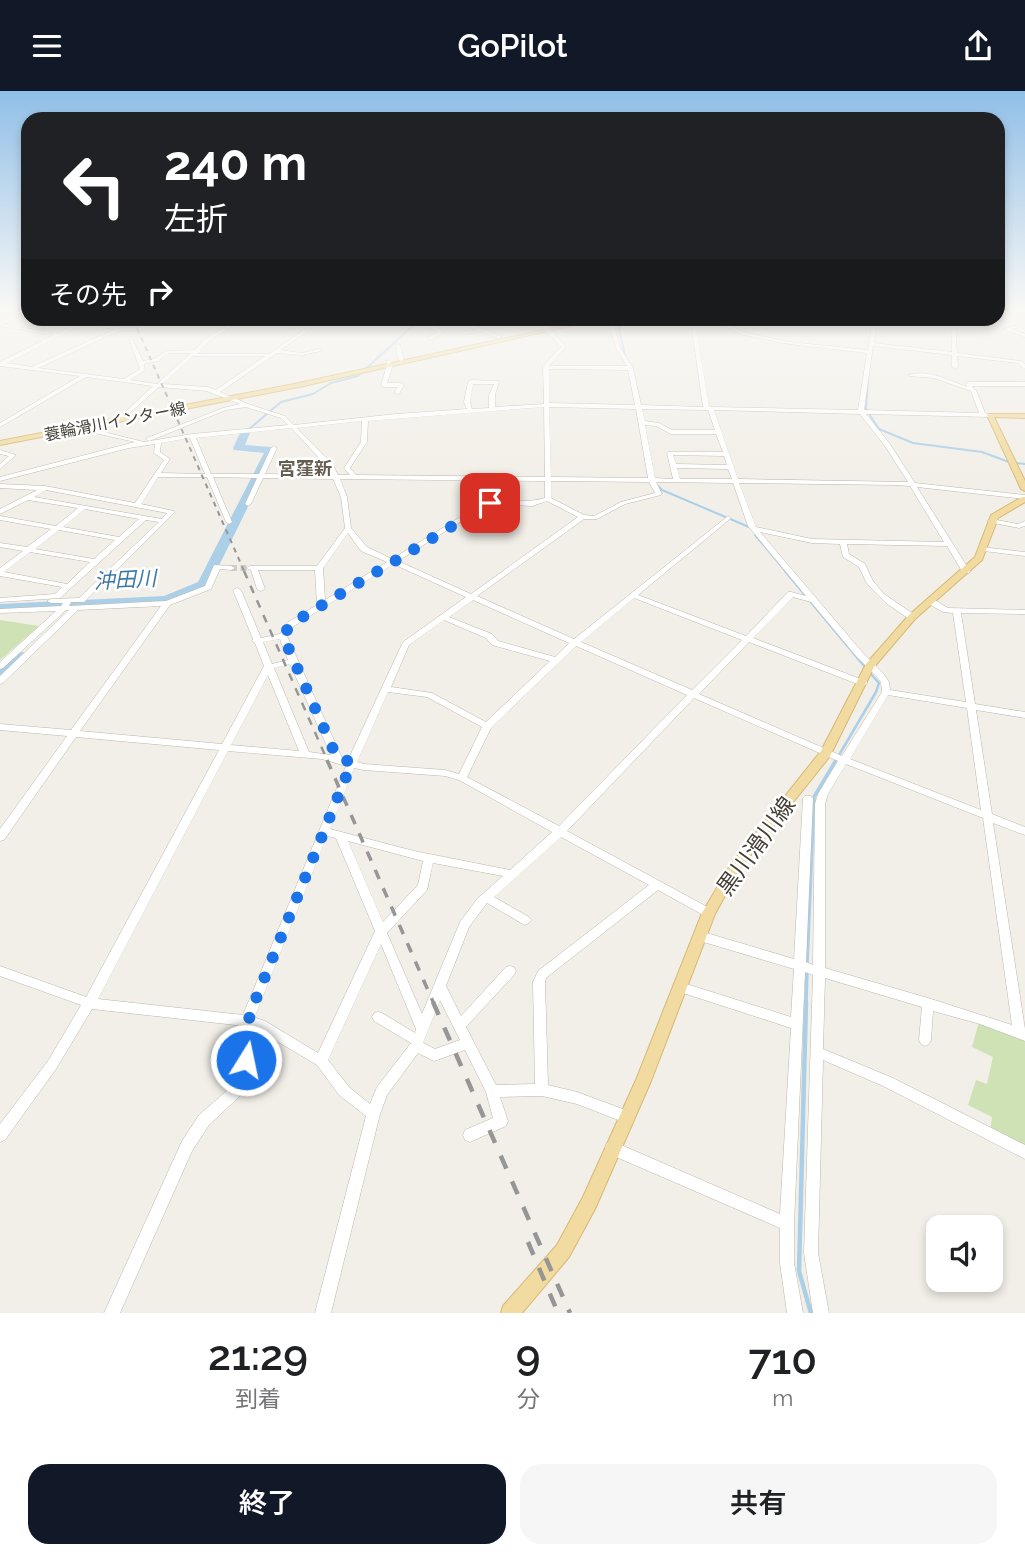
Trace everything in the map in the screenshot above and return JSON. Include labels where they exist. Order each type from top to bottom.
[{"type":"main road","name":"蓑輪滑川インター線","points":[[0,442],[370,367]]},
{"type":"main road","name":"蓑輪滑川インター線","points":[[0,442],[231,397]]},
{"type":"main road","points":[[986,415],[1025,417]]},
{"type":"main road","points":[[986,415],[1025,489]]},
{"type":"main road","points":[[991,521],[1025,498]]},
{"type":"main road","name":"黒川滑川線","points":[[510,1313],[563,1251],[589,1203],[709,913],[734,867],[826,753],[870,666],[912,617],[965,571],[984,549],[991,521]]},
{"type":"street","points":[[25,367],[157,386],[218,391],[246,405],[270,411],[292,426],[338,477],[348,528],[365,549],[826,753],[1025,831]]},
{"type":"street","points":[[125,381],[142,367]]},
{"type":"street","points":[[123,417],[180,367]]},
{"type":"street","points":[[218,391],[253,367]]},
{"type":"street","points":[[388,367],[384,385],[401,385],[397,393]]},
{"type":"street","points":[[546,367],[548,499]]},
{"type":"street","points":[[256,642],[283,636],[291,624],[486,504],[532,504],[548,499],[583,517],[595,518],[623,503],[659,494],[652,481],[630,368],[621,367]]},
{"type":"street","points":[[701,367],[708,407],[754,529],[885,682],[886,692],[846,761],[823,794],[820,804],[819,970],[811,1253],[821,1313]]},
{"type":"street","points":[[867,367],[861,411],[888,445],[965,571]]},
{"type":"street","points":[[911,375],[937,376],[951,386],[971,389]]},
{"type":"street","points":[[0,425],[85,376]]},
{"type":"street","points":[[470,410],[467,402],[471,382],[497,382],[492,395],[492,409]]},
{"type":"street","points":[[0,479],[130,446],[192,436],[470,410],[548,405],[986,415],[969,384],[1025,384]]},
{"type":"street","points":[[130,446],[225,409],[246,405]]},
{"type":"street","points":[[353,477],[354,474],[347,468],[364,442],[365,419]]},
{"type":"street","points":[[642,423],[657,425],[671,432],[718,432]]},
{"type":"street","points":[[79,428],[141,442]]},
{"type":"street","points":[[192,436],[229,521]]},
{"type":"street","points":[[137,505],[167,459],[157,453],[158,441]]},
{"type":"street","points":[[248,504],[274,447]]},
{"type":"street","points":[[0,452],[13,455],[0,467]]},
{"type":"street","points":[[677,481],[670,453],[725,454]]},
{"type":"street","points":[[673,466],[730,467]]},
{"type":"street","points":[[157,475],[911,484],[1025,498]]},
{"type":"street","points":[[0,486],[46,488],[172,512],[80,600],[0,611]]},
{"type":"street","points":[[0,512],[46,488]]},
{"type":"street","points":[[30,498],[164,521]]},
{"type":"street","points":[[0,573],[83,508]]},
{"type":"street","points":[[112,1313],[187,1146],[204,1120],[237,1090],[252,1023],[249,1016],[352,762],[406,644],[583,517]]},
{"type":"street","points":[[0,518],[121,539]]},
{"type":"street","points":[[462,778],[487,726],[575,642],[727,518]]},
{"type":"street","points":[[0,602],[53,598],[143,519]]},
{"type":"street","points":[[991,521],[1019,526],[1025,523]]},
{"type":"street","points":[[321,605],[318,568],[348,528]]},
{"type":"street","points":[[754,529],[805,541],[949,544]]},
{"type":"street","points":[[843,543],[846,555],[862,566],[865,576],[873,586],[912,617]]},
{"type":"street","points":[[0,545],[95,561]]},
{"type":"street","points":[[984,549],[1025,554]]},
{"type":"street","points":[[0,602],[66,604],[76,608],[167,603],[208,587],[217,568],[231,568]]},
{"type":"street","points":[[261,589],[252,568],[318,568]]},
{"type":"street","points":[[0,573],[68,586]]},
{"type":"street","points":[[237,590],[256,642],[305,754]]},
{"type":"street","points":[[323,1313],[373,1114],[382,1091],[419,1039],[464,925],[486,897],[559,832],[791,594],[813,600]]},
{"type":"street","points":[[632,595],[863,683]]},
{"type":"street","points":[[929,601],[946,610],[1025,612]]},
{"type":"street","points":[[0,837],[167,603]]},
{"type":"street","points":[[0,666],[66,604]]},
{"type":"street","points":[[0,681],[76,608]]},
{"type":"street","points":[[700,936],[1022,1033],[969,706],[957,611]]},
{"type":"street","points":[[443,617],[489,636],[495,643],[557,660]]},
{"type":"street","points":[[47,624],[57,626]]},
{"type":"street","points":[[283,636],[337,758]]},
{"type":"street","points":[[0,1135],[51,1065],[89,1003],[223,746],[268,667],[293,661]]},
{"type":"street","points":[[386,689],[429,695],[487,726]]},
{"type":"street","points":[[886,692],[1025,715]]},
{"type":"street","points":[[0,727],[305,754],[337,758],[363,767],[445,773],[462,778],[709,913]]},
{"type":"street","points":[[795,1313],[787,1263],[787,1224],[807,798]]},
{"type":"street","points":[[325,832],[429,858],[512,874]]},
{"type":"street","points":[[340,835],[419,1039]]},
{"type":"street","points":[[321,1061],[380,933],[423,887],[429,858]]},
{"type":"street","points":[[542,1090],[539,982],[542,975],[657,885]]},
{"type":"street","points":[[486,897],[526,920]]},
{"type":"street","points":[[0,971],[89,1003],[252,1023],[321,1061],[344,1091],[373,1114]]},
{"type":"street","points":[[459,1026],[510,971]]},
{"type":"street","points":[[440,987],[492,1091],[501,1121],[470,1135]]},
{"type":"street","points":[[680,987],[797,1024]]},
{"type":"street","points":[[925,1040],[928,1003]]},
{"type":"street","points":[[378,1017],[419,1039],[434,1055],[468,1044]]},
{"type":"street","points":[[817,1052],[888,1082],[1025,1152]]},
{"type":"street","points":[[492,1091],[542,1090],[578,1098],[626,1117]]},
{"type":"street","points":[[612,1149],[787,1224]]},
{"type":"green space","points":[[0,620],[39,626],[0,660]]},
{"type":"green space","points":[[979,1022],[1025,1039],[1025,1147],[990,1132],[992,1117],[968,1105],[976,1080],[987,1084],[993,1057],[972,1047]]},
{"type":"waterway","points":[[248,430],[281,402],[313,394],[331,383],[358,376],[368,367]]},
{"type":"waterway","points":[[869,367],[866,409],[879,429],[913,443],[982,452],[1009,462]]},
{"type":"waterway","name":"沖田川","points":[[0,608],[166,600],[203,585],[271,450],[238,448],[245,433]]},
{"type":"waterway","points":[[1015,463],[1025,464]]},
{"type":"waterway","points":[[657,485],[662,490],[749,527]]},
{"type":"waterway","points":[[755,535],[787,573]]},
{"type":"waterway","points":[[785,571],[865,667]]},
{"type":"waterway","name":"沖田川","points":[[0,676],[22,656]]},
{"type":"waterway","points":[[835,762],[876,692],[879,683],[869,672]]},
{"type":"waterway","points":[[807,965],[814,797],[836,760]]},
{"type":"waterway","points":[[806,1004],[807,972]]},
{"type":"waterway","points":[[806,1002],[799,1271],[811,1313]]},
{"type":"tunnel","points":[[231,568],[250,568]]},
{"type":"railway","points":[[154,367],[245,573]]},
{"type":"railway","points":[[244,571],[328,762]]},
{"type":"railway","points":[[327,760],[434,1004]]},
{"type":"railway","points":[[433,1002],[570,1313]]},
{"type":"railway","points":[[528,1242],[558,1313]]},
{"type":"district","name":"宮窪新","points":[[305,469]]},
{"type":"route","points":[[246,1060],[252,1031],[249,1016],[352,762],[337,758],[283,636],[286,629],[390,562],[490,503]]}]
